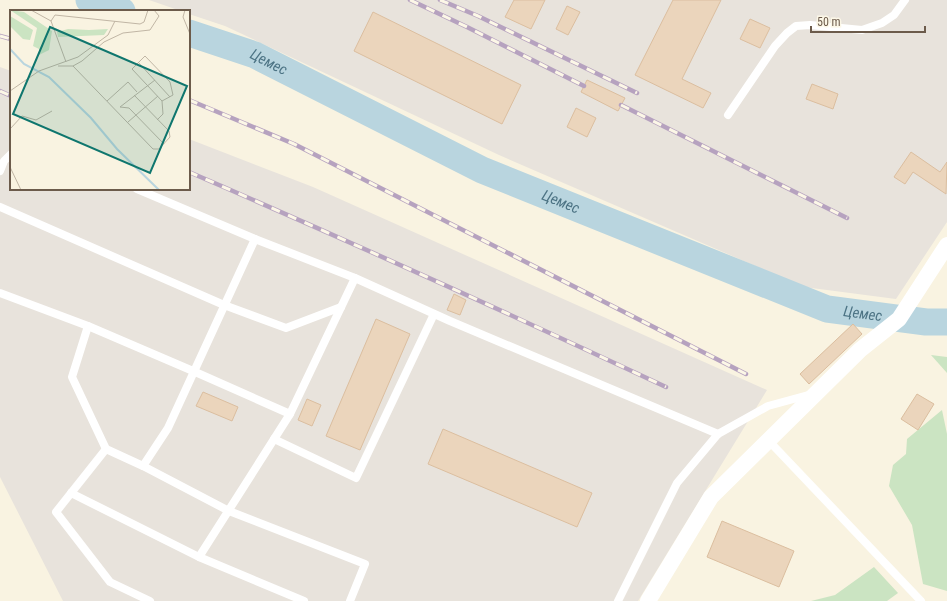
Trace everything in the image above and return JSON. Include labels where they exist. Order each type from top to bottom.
[{"type":"street","points":[[648,601],[711,497],[860,350],[899,319],[947,245]]},
{"type":"lane","points":[[728,115],[775,46],[796,26],[810,25],[862,30],[882,23],[894,15],[905,0]]},
{"type":"lane","points":[[0,171],[4,160],[10,155]]},
{"type":"lane","points":[[139,190],[255,239],[355,278],[434,314],[718,434]]},
{"type":"lane","points":[[0,207],[224,305],[286,328],[341,307]]},
{"type":"lane","points":[[143,466],[168,428],[255,239]]},
{"type":"lane","points":[[199,557],[290,414],[355,278]]},
{"type":"lane","points":[[0,293],[88,326],[290,414]]},
{"type":"lane","points":[[274,439],[356,478],[434,314]]},
{"type":"lane","points":[[88,326],[72,377],[106,449],[143,466],[229,511],[365,564],[350,601]]},
{"type":"lane","points":[[618,601],[677,483],[718,434],[768,406],[816,392]]},
{"type":"lane","points":[[768,440],[921,601]]},
{"type":"lane","points":[[106,449],[56,512],[110,582],[150,601]]},
{"type":"lane","points":[[71,493],[199,557],[304,601]]},
{"type":"shaded area","points":[[149,0],[947,0],[947,222],[896,299],[804,287],[499,155],[225,26],[190,14],[190,10],[178,10]]},
{"type":"shaded area","points":[[0,67],[10,71],[10,190],[190,190],[190,139],[313,187],[767,390],[638,601],[63,601],[0,477]]},
{"type":"green space","points":[[931,355],[947,357],[947,373]]},
{"type":"green space","points":[[942,410],[947,434],[947,591],[923,584],[912,525],[889,486],[893,465],[906,454],[907,439]]},
{"type":"green space","points":[[874,567],[898,593],[887,601],[811,601],[835,595]]},
{"type":"building","points":[[514,0],[545,0],[531,29],[505,17]]},
{"type":"building","points":[[673,0],[721,0],[682,79],[711,93],[703,108],[635,75]]},
{"type":"building","points":[[567,6],[580,12],[568,35],[556,29]]},
{"type":"building","points":[[373,12],[521,85],[502,124],[354,51]]},
{"type":"building","points":[[750,19],[770,28],[760,48],[740,39]]},
{"type":"building","points":[[587,80],[625,98],[618,111],[581,92]]},
{"type":"building","points":[[812,84],[838,94],[833,109],[806,99]]},
{"type":"building","points":[[576,108],[596,118],[587,137],[567,127]]},
{"type":"building","points":[[911,152],[940,172],[947,162],[946,194],[913,172],[905,184],[894,177]]},
{"type":"building","points":[[454,294],[466,300],[460,315],[447,310]]},
{"type":"building","points":[[376,319],[410,334],[360,450],[326,436]]},
{"type":"building","points":[[853,324],[862,334],[809,384],[800,374]]},
{"type":"building","points":[[203,392],[238,407],[232,421],[196,406]]},
{"type":"building","points":[[917,394],[934,404],[918,430],[901,419]]},
{"type":"building","points":[[307,399],[321,405],[312,426],[298,420]]},
{"type":"building","points":[[443,429],[592,493],[577,527],[428,464]]},
{"type":"building","points":[[722,521],[794,551],[779,587],[707,557]]},
{"type":"waterway","name":"Цемес","points":[[89,0],[119,10]]},
{"type":"waterway","name":"Цемес","points":[[190,33],[255,55],[482,170],[827,309],[926,322],[947,322]]},
{"type":"railway","points":[[410,0],[584,86]]},
{"type":"railway","points":[[440,0],[478,16],[637,93]]},
{"type":"railway","points":[[0,36],[10,39]]},
{"type":"railway","points":[[0,91],[10,96]]},
{"type":"railway","points":[[190,100],[294,144],[746,374]]},
{"type":"railway","points":[[621,105],[847,218]]},
{"type":"railway","points":[[190,172],[309,224],[666,387]]}]
